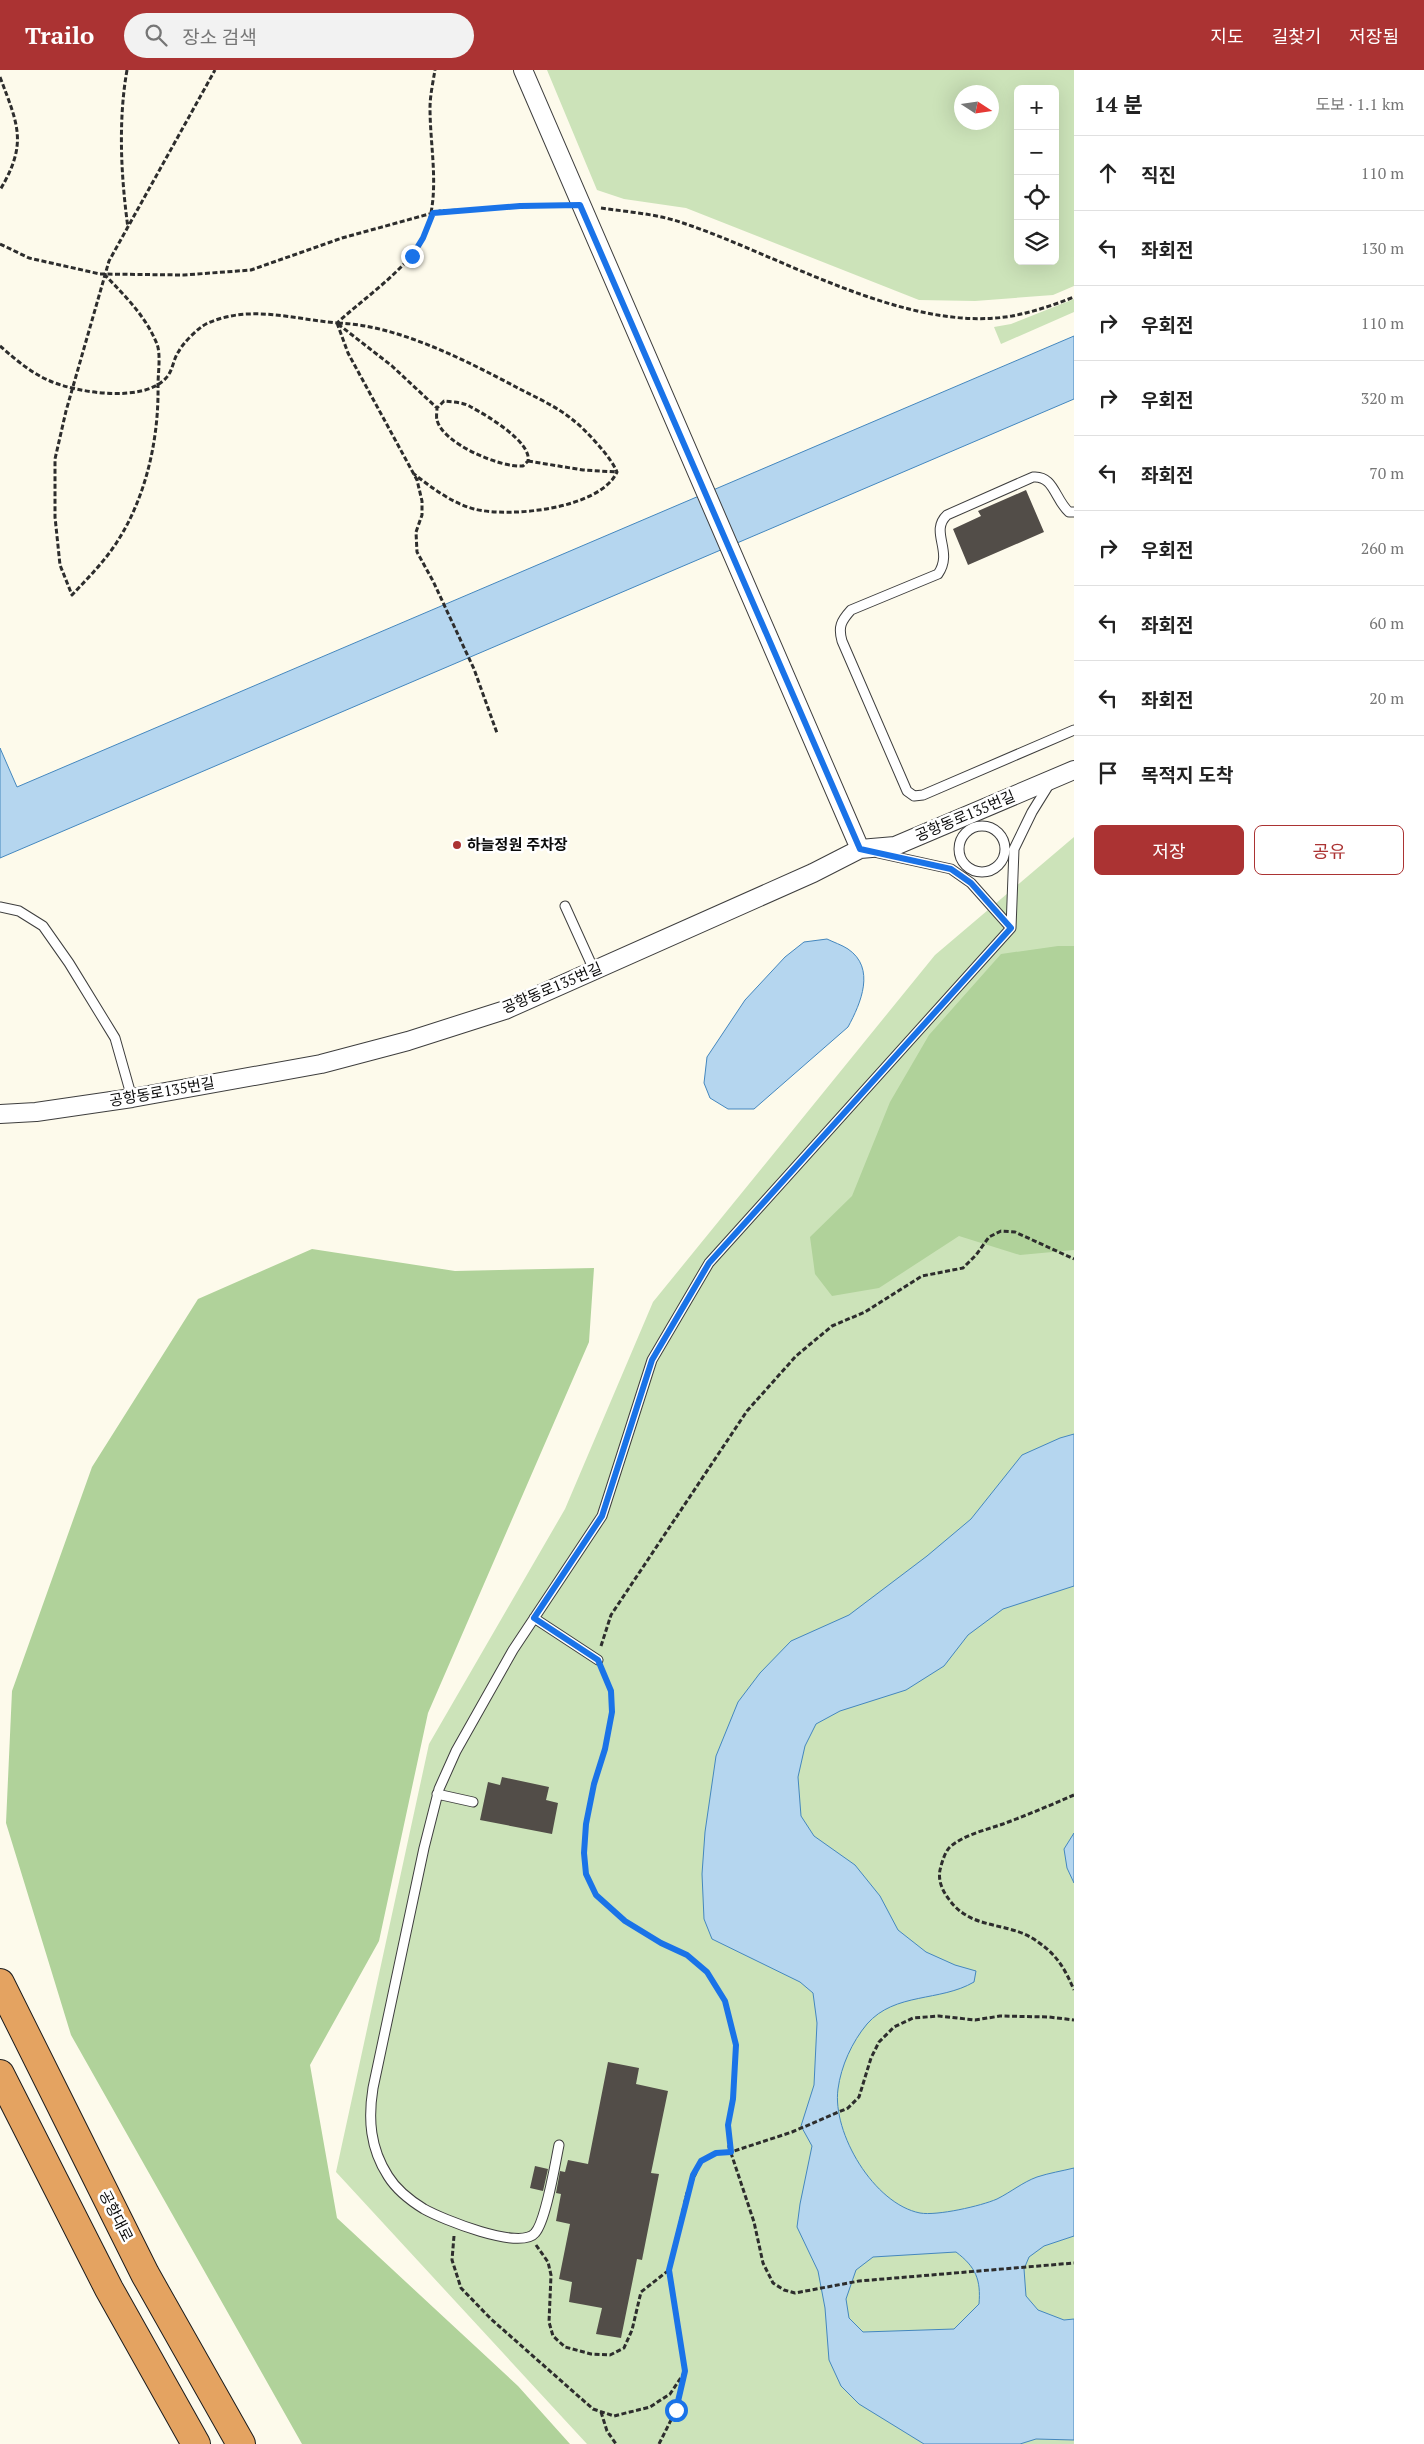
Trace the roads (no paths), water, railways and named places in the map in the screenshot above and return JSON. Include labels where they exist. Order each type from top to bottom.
[{"type":"highway","name":"공항대로","points":[[0,1984],[145,2274],[241,2444]]},
{"type":"highway","points":[[0,2074],[109,2289],[196,2444]]},
{"type":"street","points":[[523,70],[860,849]]},
{"type":"street","name":"공항동로135번길","points":[[0,1114],[36,1112],[132,1098],[321,1064],[408,1041],[505,1010],[812,873],[860,849],[896,846],[969,822],[1074,770]]},
{"type":"lane","points":[[1074,512],[1069,512],[1061,505],[1049,480],[1042,476],[1033,477],[947,514],[940,521],[938,528],[945,554],[944,566],[938,574],[851,610],[842,620],[839,629],[842,641],[907,791],[914,796],[923,796],[1074,730]]},
{"type":"lane","points":[[559,2145],[541,2220],[535,2234],[524,2240],[456,2223],[424,2209],[400,2190],[388,2176],[380,2160],[369,2125],[375,2079],[424,1848],[438,1794],[456,1751],[534,1618],[602,1516],[652,1360],[709,1263],[1011,928],[1010,848],[1000,833],[994,828],[969,822],[958,846],[962,861],[974,871],[989,871],[1001,862],[1010,848],[1032,812],[1053,779]]},
{"type":"lane","points":[[860,849],[951,869],[971,883],[1011,928]]},
{"type":"lane","points":[[960,875],[967,867]]},
{"type":"lane","points":[[565,906],[594,970]]},
{"type":"lane","points":[[0,907],[19,911],[43,926],[69,963],[115,1038],[132,1098]]},
{"type":"lane","points":[[534,1618],[598,1660]]},
{"type":"lane","points":[[438,1794],[473,1802]]},
{"type":"water","points":[[1074,336],[1074,399],[0,858],[0,748],[17,787]]},
{"type":"water","points":[[827,939],[848,949],[857,957],[862,966],[864,976],[861,997],[848,1027],[754,1109],[728,1109],[710,1098],[704,1083],[707,1057],[745,1000],[785,957],[804,942]]},
{"type":"water","points":[[1074,1434],[1074,1586],[1003,1609],[968,1635],[944,1666],[906,1690],[840,1711],[816,1724],[805,1746],[798,1777],[801,1816],[814,1836],[855,1865],[880,1896],[898,1930],[926,1952],[955,1965],[976,1971],[974,1982],[961,1988],[904,2002],[878,2014],[867,2024],[848,2055],[838,2089],[838,2107],[849,2145],[872,2181],[887,2196],[903,2207],[928,2214],[959,2210],[990,2202],[1037,2177],[1074,2168],[1074,2236],[1044,2246],[1029,2257],[1024,2269],[1026,2296],[1038,2310],[1064,2320],[1074,2319],[1074,2440],[1036,2439],[1020,2444],[924,2444],[859,2404],[841,2386],[829,2360],[825,2308],[818,2271],[797,2227],[812,2146],[801,2126],[814,2085],[817,2023],[813,1993],[800,1982],[712,1939],[704,1919],[702,1874],[705,1832],[716,1756],[738,1702],[760,1673],[791,1641],[849,1615],[927,1556],[971,1519],[1022,1455],[1060,1438]],"holes":[[[956,2252],[976,2275],[979,2288],[979,2304],[954,2329],[863,2332],[849,2318],[846,2299],[856,2270],[873,2257]]]},
{"type":"water","points":[[1074,1833],[1074,1883],[1067,1868],[1064,1849]]},
{"type":"place","name":"하늘정원 주차장","points":[[457,845]]}]
